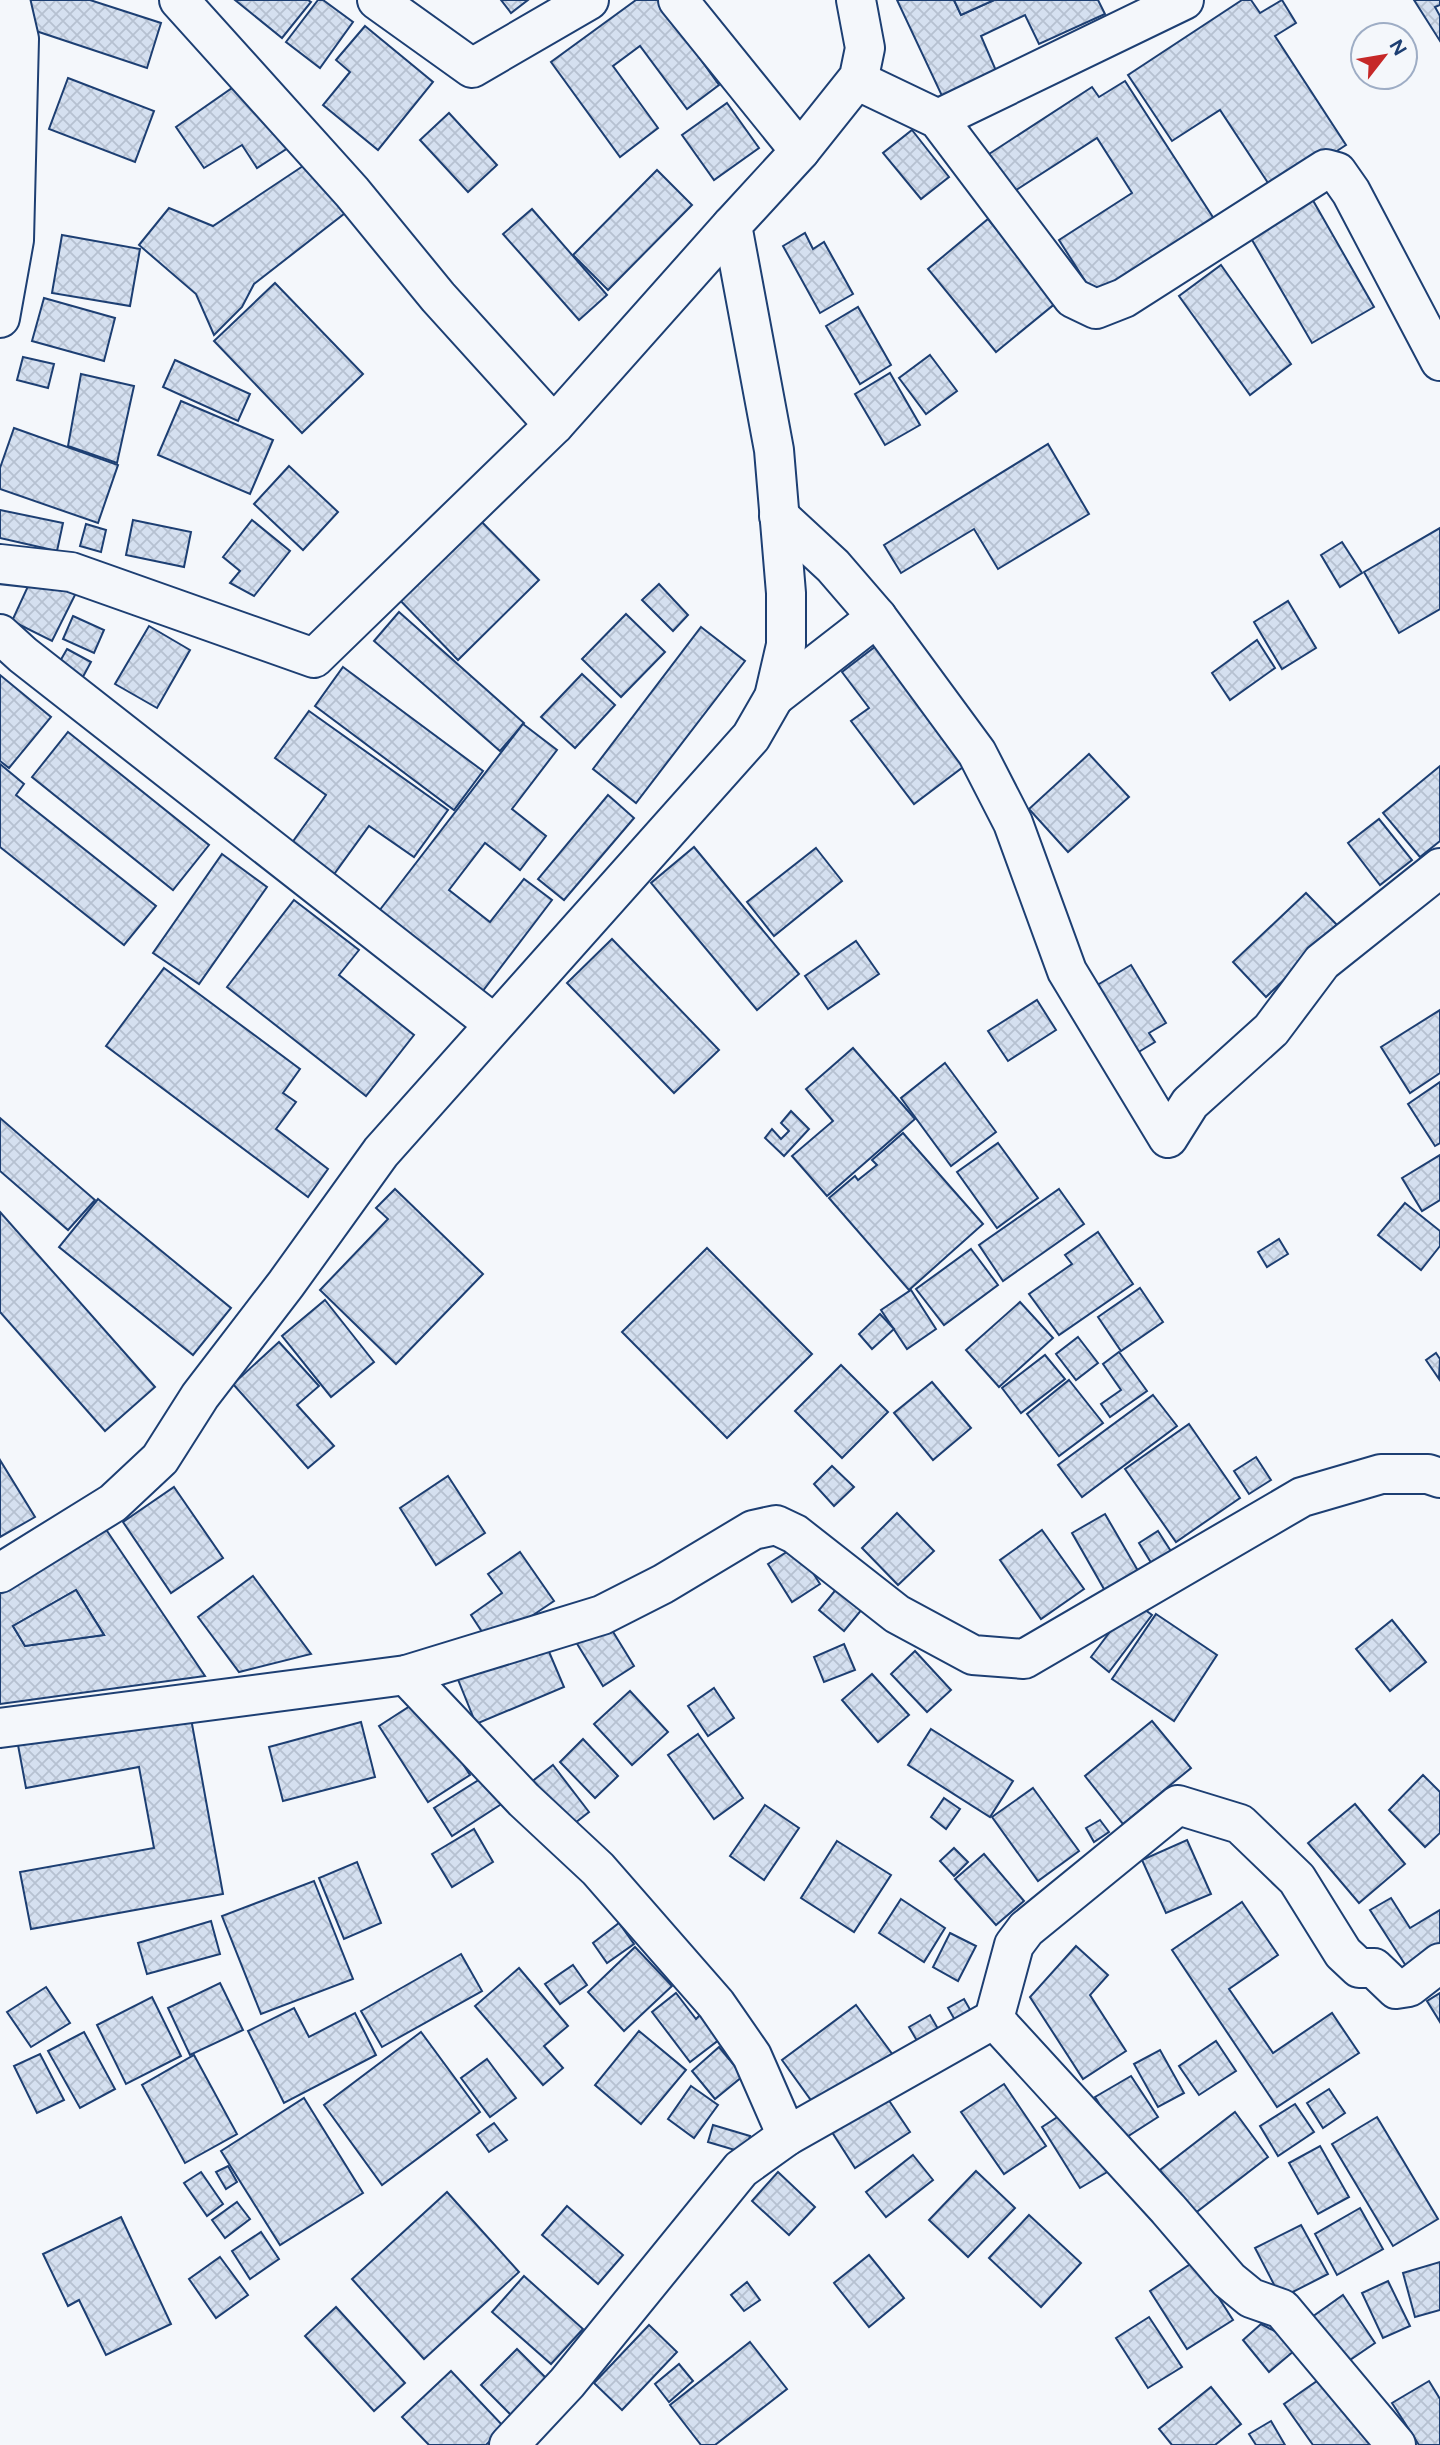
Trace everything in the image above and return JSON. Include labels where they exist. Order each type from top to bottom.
[{"type":"street","points":[[0,318],[19,39],[10,0]]},
{"type":"street","points":[[179,0],[352,192],[438,297],[554,425]]},
{"type":"street","points":[[377,0],[472,68],[589,0]]},
{"type":"street","points":[[678,0],[800,151]]},
{"type":"street","points":[[0,564],[71,572],[314,658],[554,425],[800,151],[859,77],[865,48],[856,0]]},
{"type":"street","points":[[938,119],[1184,0]]},
{"type":"street","points":[[859,77],[869,86],[938,119],[1073,298],[1096,309],[1124,298],[1326,169],[1337,172],[1351,192],[1440,361]]},
{"type":"street","points":[[0,1573],[113,1503],[160,1458],[200,1396],[286,1284],[381,1152],[751,737],[774,697],[786,645],[786,593],[774,450],[732,225]]},
{"type":"street","points":[[779,516],[833,566],[877,617],[977,753],[1013,823],[1068,971],[1168,1138],[1191,1103],[1271,1030],[1322,962],[1440,868]]},
{"type":"street","points":[[774,697],[877,617]]},
{"type":"street","points":[[0,634],[23,655],[494,1024]]},
{"type":"street","points":[[0,1728],[406,1675],[602,1615],[663,1584],[753,1530],[776,1525],[796,1534],[897,1614],[973,1656],[1024,1659],[1302,1497],[1381,1474],[1429,1474],[1440,1478]]},
{"type":"street","points":[[406,1675],[524,1800],[598,1869],[716,2004],[752,2056],[787,2136]]},
{"type":"street","points":[[509,2445],[567,2383],[741,2169],[787,2136],[994,2019],[1014,1945],[1026,1929],[1178,1805],[1240,1824],[1297,1879],[1343,1954],[1359,1968],[1374,1968],[1396,1989],[1409,1987],[1440,1963]]},
{"type":"street","points":[[994,2019],[1168,2209],[1229,2280],[1251,2298],[1282,2309],[1396,2445]]},
{"type":"building","points":[[26,0],[90,0],[161,23],[147,68],[18,25]]},
{"type":"building","points":[[235,0],[308,0],[311,2],[282,38]]},
{"type":"building","points":[[318,0],[323,0],[353,22],[320,68],[286,42]]},
{"type":"building","points":[[501,0],[528,0],[511,13]]},
{"type":"building","points":[[636,0],[658,0],[719,85],[687,109],[640,46],[613,66],[658,128],[620,157],[551,62]]},
{"type":"building","points":[[897,0],[954,0],[961,15],[994,0],[1098,0],[1105,14],[1039,44],[1025,15],[981,36],[997,73],[943,98]]},
{"type":"building","points":[[954,0],[994,0],[961,15]]},
{"type":"building","points":[[1242,0],[1251,0],[1260,13],[1282,0],[1296,23],[1275,36],[1346,145],[1274,192],[1220,110],[1172,141],[1128,75]]},
{"type":"building","points":[[1414,0],[1440,0],[1440,5],[1435,7],[1440,16],[1440,41]]},
{"type":"building","points":[[365,26],[433,82],[378,150],[323,105],[350,72],[336,60]]},
{"type":"building","points":[[68,78],[154,111],[135,162],[49,129]]},
{"type":"building","points":[[245,79],[288,148],[257,168],[242,145],[204,168],[176,127]]},
{"type":"building","points":[[1125,81],[1216,222],[1096,298],[1059,240],[1132,193],[1097,138],[1010,194],[986,156],[1092,87],[1099,97]]},
{"type":"building","points":[[727,103],[759,148],[714,180],[682,135]]},
{"type":"building","points":[[449,113],[497,165],[468,192],[420,140]]},
{"type":"building","points":[[912,130],[949,177],[921,199],[883,153]]},
{"type":"building","points":[[312,160],[349,210],[254,284],[242,307],[214,335],[196,294],[139,245],[169,208],[213,226]]},
{"type":"building","points":[[657,170],[692,205],[608,290],[573,255]]},
{"type":"building","points":[[1311,197],[1374,307],[1312,343],[1248,233]]},
{"type":"building","points":[[532,209],[607,295],[579,320],[503,234]]},
{"type":"building","points":[[988,219],[1057,302],[996,352],[928,269]]},
{"type":"building","points":[[805,233],[813,249],[824,242],[853,294],[820,313],[783,246]]},
{"type":"building","points":[[62,235],[140,249],[130,306],[52,293]]},
{"type":"building","points":[[1221,265],[1291,364],[1250,395],[1179,296]]},
{"type":"building","points":[[275,283],[363,374],[302,433],[214,341]]},
{"type":"building","points":[[44,298],[115,318],[104,361],[32,341]]},
{"type":"building","points":[[858,307],[891,365],[860,384],[826,326]]},
{"type":"building","points":[[930,355],[957,391],[926,414],[899,378]]},
{"type":"building","points":[[23,357],[54,364],[48,388],[17,380]]},
{"type":"building","points":[[175,360],[250,394],[238,421],[163,387]]},
{"type":"building","points":[[890,373],[920,425],[885,445],[855,394]]},
{"type":"building","points":[[81,374],[134,386],[117,463],[68,446]]},
{"type":"building","points":[[181,401],[273,440],[250,494],[158,455]]},
{"type":"building","points":[[14,428],[118,465],[98,523],[0,489],[0,468]]},
{"type":"building","points":[[1048,444],[1089,514],[998,569],[974,529],[901,573],[884,545]]},
{"type":"building","points":[[289,466],[338,512],[303,550],[254,504]]},
{"type":"building","points":[[0,510],[63,523],[57,551],[0,538]]},
{"type":"building","points":[[474,514],[539,580],[458,660],[393,593]]},
{"type":"building","points":[[133,520],[191,532],[184,567],[126,555]]},
{"type":"building","points":[[252,520],[290,551],[254,596],[230,583],[240,571],[223,557]]},
{"type":"building","points":[[86,524],[106,530],[101,552],[80,546]]},
{"type":"building","points":[[1440,528],[1440,609],[1399,633],[1364,572]]},
{"type":"building","points":[[1342,542],[1362,573],[1340,587],[1321,555]]},
{"type":"building","points":[[35,571],[77,591],[52,641],[12,621]]},
{"type":"building","points":[[659,584],[688,615],[673,631],[642,600]]},
{"type":"building","points":[[1288,601],[1316,648],[1282,669],[1254,622]]},
{"type":"building","points":[[399,612],[524,723],[500,751],[374,641]]},
{"type":"building","points":[[626,614],[665,652],[621,697],[582,659]]},
{"type":"building","points":[[73,616],[104,630],[94,653],[63,639]]},
{"type":"building","points":[[149,626],[190,650],[157,708],[115,684]]},
{"type":"building","points":[[701,627],[745,661],[636,803],[593,769]]},
{"type":"building","points":[[1257,640],[1275,668],[1230,700],[1212,673]]},
{"type":"building","points":[[876,646],[967,764],[914,804],[851,721],[869,708],[842,672]]},
{"type":"building","points":[[67,649],[91,662],[79,684],[55,670]]},
{"type":"building","points":[[343,667],[483,771],[454,810],[315,706]]},
{"type":"building","points":[[582,674],[615,705],[575,748],[541,717]]},
{"type":"building","points":[[0,675],[51,717],[9,768],[0,761]]},
{"type":"building","points":[[309,711],[448,810],[414,857],[369,826],[332,877],[289,847],[326,795],[275,758]]},
{"type":"building","points":[[523,724],[557,750],[512,809],[546,836],[520,870],[485,843],[449,890],[490,922],[524,879],[552,900],[482,992],[379,911]]},
{"type":"building","points":[[68,732],[209,845],[173,890],[32,777]]},
{"type":"building","points":[[1089,754],[1129,797],[1068,852],[1029,809]]},
{"type":"building","points":[[0,764],[24,784],[16,795],[156,906],[124,945],[0,847]]},
{"type":"building","points":[[1440,766],[1440,841],[1420,857],[1383,813]]},
{"type":"building","points":[[608,795],[634,818],[564,900],[538,879]]},
{"type":"building","points":[[1379,819],[1412,860],[1380,885],[1348,843]]},
{"type":"building","points":[[694,847],[799,974],[757,1010],[651,883]]},
{"type":"building","points":[[816,848],[842,881],[774,936],[747,902]]},
{"type":"building","points":[[222,854],[267,887],[199,984],[153,953]]},
{"type":"building","points":[[1306,893],[1339,927],[1266,997],[1233,962]]},
{"type":"building","points":[[294,900],[359,950],[339,975],[414,1035],[366,1096],[227,987]]},
{"type":"building","points":[[612,939],[719,1050],[674,1093],[567,983]]},
{"type":"building","points":[[856,941],[879,974],[828,1009],[805,976]]},
{"type":"building","points":[[1131,965],[1166,1023],[1149,1033],[1155,1042],[1137,1053],[1089,990]]},
{"type":"building","points":[[164,968],[300,1069],[283,1093],[296,1102],[276,1129],[328,1169],[308,1197],[106,1046]]},
{"type":"building","points":[[1037,1000],[1056,1030],[1008,1061],[988,1031]]},
{"type":"building","points":[[1440,1010],[1440,1073],[1410,1093],[1381,1047]]},
{"type":"building","points":[[853,1048],[915,1119],[827,1196],[792,1156],[833,1121],[806,1089]]},
{"type":"building","points":[[945,1063],[996,1132],[951,1166],[901,1098]]},
{"type":"building","points":[[1440,1082],[1440,1143],[1435,1146],[1408,1104]]},
{"type":"building","points":[[791,1111],[809,1129],[784,1156],[765,1138],[772,1129],[781,1139],[789,1131],[781,1123]]},
{"type":"building","points":[[0,1118],[95,1200],[68,1230],[0,1171]]},
{"type":"building","points":[[903,1133],[983,1224],[909,1290],[829,1198],[855,1176],[858,1180],[877,1165],[872,1160]]},
{"type":"building","points":[[998,1143],[1038,1198],[997,1228],[957,1172]]},
{"type":"building","points":[[1440,1155],[1440,1200],[1422,1211],[1402,1178]]},
{"type":"building","points":[[395,1189],[483,1274],[396,1364],[320,1290],[388,1219],[376,1208]]},
{"type":"building","points":[[1059,1189],[1084,1224],[1003,1281],[979,1245]]},
{"type":"building","points":[[98,1199],[231,1308],[193,1355],[59,1247]]},
{"type":"building","points":[[1405,1203],[1440,1231],[1440,1246],[1421,1270],[1378,1235]]},
{"type":"building","points":[[0,1212],[155,1387],[105,1431],[0,1312]]},
{"type":"building","points":[[1098,1232],[1133,1284],[1059,1335],[1029,1294],[1072,1264],[1065,1255]]},
{"type":"building","points":[[1279,1239],[1288,1254],[1267,1267],[1258,1252]]},
{"type":"building","points":[[707,1248],[812,1354],[727,1438],[622,1332]]},
{"type":"building","points":[[971,1249],[998,1285],[944,1325],[916,1289]]},
{"type":"building","points":[[1140,1288],[1163,1322],[1121,1351],[1098,1317]]},
{"type":"building","points":[[911,1290],[936,1329],[907,1349],[881,1310]]},
{"type":"building","points":[[325,1300],[374,1362],[331,1397],[282,1336]]},
{"type":"building","points":[[1020,1302],[1053,1338],[999,1387],[966,1350]]},
{"type":"building","points":[[880,1314],[894,1329],[872,1349],[859,1334]]},
{"type":"building","points":[[1078,1337],[1098,1363],[1076,1380],[1056,1354]]},
{"type":"building","points":[[279,1342],[319,1386],[297,1405],[334,1446],[308,1468],[233,1384]]},
{"type":"building","points":[[1119,1352],[1147,1391],[1110,1417],[1101,1404],[1121,1390],[1103,1364]]},
{"type":"building","points":[[1436,1353],[1440,1359],[1439,1379],[1426,1360]]},
{"type":"building","points":[[1045,1355],[1065,1379],[1021,1413],[1002,1388]]},
{"type":"building","points":[[841,1365],[888,1412],[842,1458],[795,1411]]},
{"type":"building","points":[[1069,1380],[1103,1423],[1059,1456],[1027,1414]]},
{"type":"building","points":[[932,1382],[971,1428],[933,1460],[894,1413]]},
{"type":"building","points":[[1153,1395],[1177,1426],[1082,1497],[1058,1465]]},
{"type":"building","points":[[1189,1424],[1240,1498],[1176,1542],[1125,1469]]},
{"type":"building","points":[[1256,1457],[1271,1480],[1249,1494],[1234,1471]]},
{"type":"building","points":[[0,1460],[35,1517],[0,1537]]},
{"type":"building","points":[[832,1466],[854,1487],[834,1506],[814,1484]]},
{"type":"building","points":[[448,1476],[485,1533],[436,1565],[400,1508]]},
{"type":"building","points":[[174,1487],[223,1558],[171,1593],[123,1522]]},
{"type":"building","points":[[897,1513],[934,1551],[898,1585],[862,1548]]},
{"type":"building","points":[[1105,1514],[1141,1576],[1108,1596],[1072,1533]]},
{"type":"building","points":[[103,1525],[205,1676],[0,1704],[0,1592]],"holes":[[[76,1590],[104,1635],[25,1646],[13,1626]]]},
{"type":"building","points":[[1042,1530],[1084,1589],[1041,1619],[1000,1560]]},
{"type":"building","points":[[1158,1531],[1174,1556],[1155,1569],[1139,1543]]},
{"type":"building","points":[[796,1546],[820,1584],[792,1602],[768,1564]]},
{"type":"building","points":[[520,1552],[554,1601],[490,1644],[471,1615],[502,1593],[488,1574]]},
{"type":"building","points":[[253,1576],[311,1654],[239,1672],[198,1617]]},
{"type":"building","points":[[843,1581],[868,1602],[844,1631],[819,1610]]},
{"type":"building","points":[[76,1590],[104,1635],[25,1646],[13,1626]]},
{"type":"building","points":[[1133,1601],[1152,1615],[1109,1672],[1091,1657]]},
{"type":"building","points":[[1156,1614],[1217,1655],[1174,1721],[1112,1679]]},
{"type":"building","points":[[1392,1620],[1426,1662],[1390,1691],[1356,1649]]},
{"type":"building","points":[[607,1622],[634,1666],[603,1686],[576,1642]]},
{"type":"building","points":[[544,1640],[564,1687],[476,1724],[457,1677]]},
{"type":"building","points":[[844,1644],[855,1670],[824,1682],[814,1657]]},
{"type":"building","points":[[915,1651],[951,1690],[927,1712],[891,1674]]},
{"type":"building","points":[[872,1674],[909,1715],[878,1742],[842,1700]]},
{"type":"building","points":[[714,1688],[734,1718],[708,1736],[688,1706]]},
{"type":"building","points":[[630,1691],[668,1732],[632,1765],[594,1724]]},
{"type":"building","points":[[421,1699],[470,1775],[428,1802],[379,1726]]},
{"type":"building","points":[[190,1713],[223,1894],[31,1929],[20,1872],[154,1848],[139,1767],[26,1788],[18,1745]]},
{"type":"building","points":[[1152,1721],[1191,1768],[1123,1824],[1085,1776]]},
{"type":"building","points":[[361,1722],[375,1777],[283,1801],[269,1747]]},
{"type":"building","points":[[931,1729],[1013,1781],[990,1817],[908,1765]]},
{"type":"building","points":[[698,1734],[743,1798],[714,1819],[668,1755]]},
{"type":"building","points":[[583,1739],[618,1776],[595,1798],[560,1762]]},
{"type":"building","points":[[553,1765],[589,1812],[566,1830],[530,1783]]},
{"type":"building","points":[[1423,1775],[1440,1792],[1440,1833],[1425,1847],[1389,1810]]},
{"type":"building","points":[[485,1776],[503,1803],[452,1836],[434,1808]]},
{"type":"building","points":[[1033,1788],[1079,1851],[1038,1881],[992,1817]]},
{"type":"building","points":[[944,1798],[960,1809],[946,1829],[931,1817]]},
{"type":"building","points":[[1355,1804],[1405,1864],[1359,1903],[1308,1843]]},
{"type":"building","points":[[765,1805],[799,1828],[764,1880],[730,1856]]},
{"type":"building","points":[[1100,1820],[1109,1832],[1094,1842],[1086,1828]]},
{"type":"building","points":[[474,1829],[493,1862],[452,1887],[432,1854]]},
{"type":"building","points":[[1187,1840],[1211,1894],[1166,1913],[1142,1860]]},
{"type":"building","points":[[837,1841],[891,1875],[854,1932],[801,1898]]},
{"type":"building","points":[[954,1848],[968,1862],[954,1876],[940,1861]]},
{"type":"building","points":[[984,1854],[1024,1901],[996,1925],[955,1879]]},
{"type":"building","points":[[357,1862],[381,1923],[344,1939],[319,1878]]},
{"type":"building","points":[[314,1881],[353,1979],[261,2014],[222,1916]]},
{"type":"building","points":[[1391,1898],[1410,1928],[1440,1910],[1440,1945],[1406,1966],[1370,1910]]},
{"type":"building","points":[[901,1899],[945,1928],[924,1962],[879,1933]]},
{"type":"building","points":[[1242,1902],[1278,1955],[1229,1989],[1273,2053],[1332,2013],[1359,2053],[1277,2107],[1172,1950]]},
{"type":"building","points":[[211,1921],[220,1954],[147,1974],[138,1943]]},
{"type":"building","points":[[619,1923],[634,1944],[607,1963],[593,1943]]},
{"type":"building","points":[[950,1933],[976,1946],[958,1981],[933,1967]]},
{"type":"building","points":[[1076,1946],[1108,1975],[1090,1995],[1126,2051],[1083,2079],[1030,1997]]},
{"type":"building","points":[[635,1947],[672,1986],[624,2031],[588,1992]]},
{"type":"building","points":[[461,1954],[482,1991],[382,2047],[361,2011]]},
{"type":"building","points":[[573,1965],[587,1985],[560,2004],[545,1984]]},
{"type":"building","points":[[519,1968],[568,2026],[544,2046],[563,2068],[543,2085],[475,2006]]},
{"type":"building","points":[[220,1983],[243,2030],[190,2055],[168,2008]]},
{"type":"building","points":[[46,1987],[70,2023],[31,2047],[7,2012]]},
{"type":"building","points":[[676,1993],[696,2019],[704,2011],[724,2036],[690,2062],[652,2012]]},
{"type":"building","points":[[1440,1993],[1440,2022],[1427,2001]]},
{"type":"building","points":[[152,1997],[181,2056],[126,2084],[97,2025]]},
{"type":"building","points":[[964,1999],[976,2020],[960,2029],[948,2008]]},
{"type":"building","points":[[856,2005],[893,2055],[818,2110],[782,2060]]},
{"type":"building","points":[[294,2008],[309,2037],[355,2013],[376,2055],[284,2103],[248,2031]]},
{"type":"building","points":[[930,2015],[941,2034],[920,2046],[909,2027]]},
{"type":"building","points":[[639,2031],[686,2070],[641,2124],[595,2085]]},
{"type":"building","points":[[84,2032],[115,2089],[80,2108],[48,2051]]},
{"type":"building","points":[[421,2032],[480,2112],[382,2185],[324,2105]]},
{"type":"building","points":[[1216,2041],[1236,2071],[1199,2095],[1179,2066]]},
{"type":"building","points":[[719,2047],[743,2076],[715,2099],[692,2071]]},
{"type":"building","points":[[1160,2050],[1184,2093],[1158,2107],[1134,2064]]},
{"type":"building","points":[[40,2054],[64,2100],[37,2113],[14,2066]]},
{"type":"building","points":[[194,2055],[237,2134],[185,2163],[142,2085]]},
{"type":"building","points":[[487,2059],[516,2098],[490,2117],[461,2078]]},
{"type":"building","points":[[1131,2076],[1158,2117],[1122,2140],[1095,2097]]},
{"type":"building","points":[[1004,2084],[1046,2146],[1004,2174],[961,2112]]},
{"type":"building","points":[[691,2086],[718,2105],[694,2138],[668,2119]]},
{"type":"building","points":[[1329,2089],[1345,2113],[1323,2128],[1307,2103]]},
{"type":"building","points":[[884,2093],[910,2132],[855,2168],[830,2129]]},
{"type":"building","points":[[304,2098],[363,2193],[280,2245],[221,2151]]},
{"type":"building","points":[[1295,2104],[1314,2132],[1278,2156],[1260,2126]]},
{"type":"building","points":[[1070,2109],[1109,2171],[1080,2188],[1042,2127]]},
{"type":"building","points":[[1235,2112],[1268,2157],[1194,2214],[1160,2170]]},
{"type":"building","points":[[1377,2117],[1438,2219],[1393,2246],[1332,2144]]},
{"type":"building","points":[[494,2123],[507,2140],[489,2152],[477,2135]]},
{"type":"building","points":[[713,2125],[750,2136],[745,2153],[708,2142]]},
{"type":"building","points":[[1320,2146],[1349,2197],[1318,2214],[1289,2163]]},
{"type":"building","points":[[913,2155],[933,2180],[886,2217],[866,2192]]},
{"type":"building","points":[[228,2166],[237,2182],[226,2189],[216,2172]]},
{"type":"building","points":[[976,2171],[1015,2208],[968,2257],[929,2220]]},
{"type":"building","points":[[201,2172],[223,2204],[207,2216],[184,2183]]},
{"type":"building","points":[[778,2172],[815,2207],[789,2235],[752,2201]]},
{"type":"building","points":[[447,2192],[519,2272],[424,2359],[352,2279]]},
{"type":"building","points":[[237,2202],[250,2219],[225,2238],[212,2220]]},
{"type":"building","points":[[567,2206],[623,2255],[598,2284],[542,2235]]},
{"type":"building","points":[[1360,2208],[1383,2249],[1337,2275],[1315,2234]]},
{"type":"building","points":[[1029,2215],[1081,2263],[1041,2307],[989,2258]]},
{"type":"building","points":[[121,2217],[171,2324],[106,2355],[79,2300],[68,2306],[43,2254]]},
{"type":"building","points":[[1301,2225],[1328,2274],[1281,2298],[1255,2248]]},
{"type":"building","points":[[261,2232],[279,2259],[250,2279],[232,2251]]},
{"type":"building","points":[[869,2255],[904,2298],[869,2327],[834,2283]]},
{"type":"building","points":[[220,2257],[248,2295],[216,2318],[189,2279]]},
{"type":"building","points":[[1195,2261],[1233,2320],[1187,2349],[1150,2291]]},
{"type":"building","points":[[1440,2262],[1440,2310],[1415,2317],[1403,2273]]},
{"type":"building","points":[[524,2276],[583,2329],[551,2364],[492,2312]]},
{"type":"building","points":[[1388,2281],[1410,2326],[1383,2338],[1362,2293]]},
{"type":"building","points":[[747,2282],[760,2300],[744,2311],[731,2295]]},
{"type":"building","points":[[1343,2295],[1375,2343],[1344,2364],[1312,2317]]},
{"type":"building","points":[[336,2307],[405,2383],[374,2411],[305,2336]]},
{"type":"building","points":[[1149,2317],[1182,2367],[1148,2388],[1116,2338]]},
{"type":"building","points":[[1261,2324],[1301,2345],[1269,2372],[1243,2340]]},
{"type":"building","points":[[649,2325],[677,2352],[622,2410],[594,2383]]},
{"type":"building","points":[[750,2342],[787,2389],[715,2445],[701,2445],[670,2405]]},
{"type":"building","points":[[517,2349],[548,2380],[511,2415],[481,2385]]},
{"type":"building","points":[[679,2364],[693,2381],[669,2402],[655,2384]]},
{"type":"building","points":[[451,2371],[504,2427],[486,2445],[429,2445],[402,2417]]},
{"type":"building","points":[[1330,2372],[1382,2445],[1313,2445],[1284,2404]]},
{"type":"building","points":[[1429,2381],[1440,2399],[1440,2445],[1419,2445],[1392,2403]]},
{"type":"building","points":[[1211,2387],[1241,2424],[1215,2445],[1172,2445],[1159,2429]]},
{"type":"building","points":[[1271,2421],[1285,2445],[1256,2445],[1249,2434]]}]
